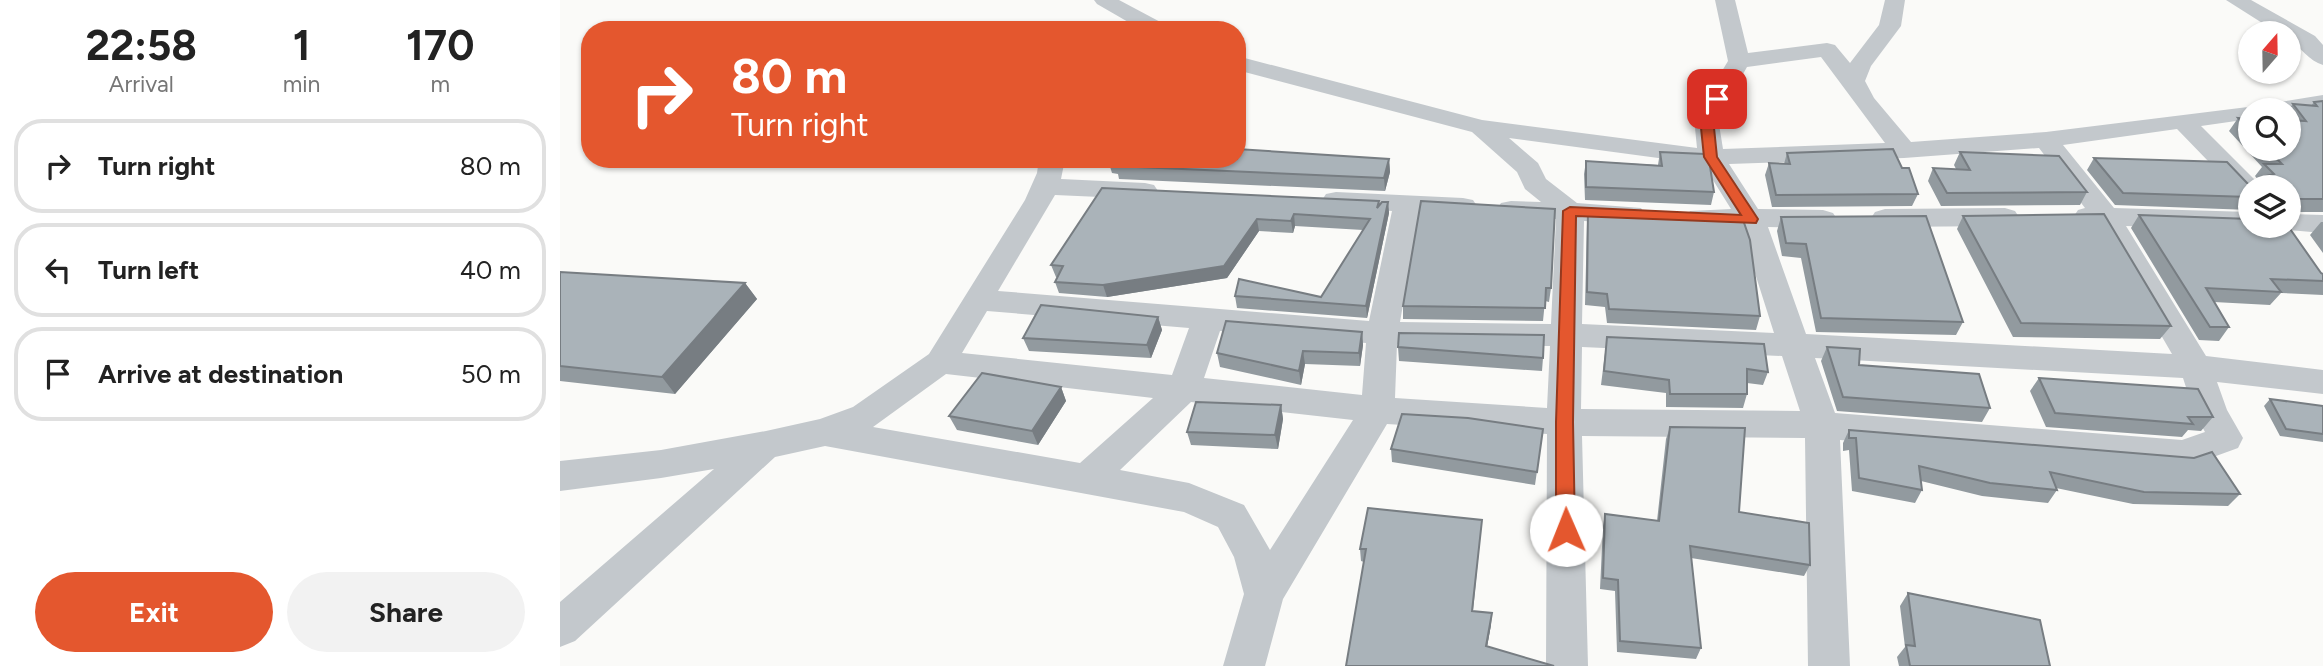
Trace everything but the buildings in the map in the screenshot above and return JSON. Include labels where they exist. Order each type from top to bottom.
[{"type":"street","points":[[1725,0],[1739,61],[1706,118],[1711,157],[1751,219],[1822,425],[1829,666]]},
{"type":"street","points":[[1853,81],[1860,65],[1890,26],[1895,0]]},
{"type":"street","points":[[2235,0],[2307,41],[2323,58]]},
{"type":"street","points":[[1110,1],[1138,21]]},
{"type":"street","points":[[1739,61],[1827,50],[1904,150]]},
{"type":"street","points":[[1246,65],[1481,127],[1711,157],[1904,150],[2046,140],[2238,114]]},
{"type":"street","points":[[2301,105],[2323,102]]},
{"type":"street","points":[[2183,121],[2238,177]]},
{"type":"street","points":[[1481,127],[1528,169],[1534,183],[1570,211]]},
{"type":"street","points":[[1528,169],[1560,138]]},
{"type":"street","points":[[940,362],[1378,410],[1564,422],[1822,425],[2183,454],[2226,438],[2211,412],[2196,367],[2106,216],[2046,140]]},
{"type":"street","points":[[560,476],[661,464],[766,444],[825,432],[866,416],[940,362],[1039,200],[1048,173],[1168,192]]},
{"type":"street","points":[[1315,199],[1751,219],[2106,216],[2238,222]]},
{"type":"street","points":[[1244,666],[1264,594],[1378,410],[1382,333],[1407,204]]},
{"type":"street","points":[[1567,666],[1564,422],[1570,211]]},
{"type":"street","points":[[2301,230],[2323,224]]},
{"type":"street","points":[[977,300],[1382,333],[1567,335],[1795,345],[2196,367],[2323,382]]},
{"type":"street","points":[[1086,480],[1183,390],[1208,320]]},
{"type":"street","points":[[825,432],[1189,498],[1231,516],[1253,554],[1264,594]]},
{"type":"street","points":[[560,628],[766,444]]},
{"type":"route","points":[[1566,530],[1564,422],[1570,211],[1751,219],[1711,157],[1706,118],[1717,99]]}]
